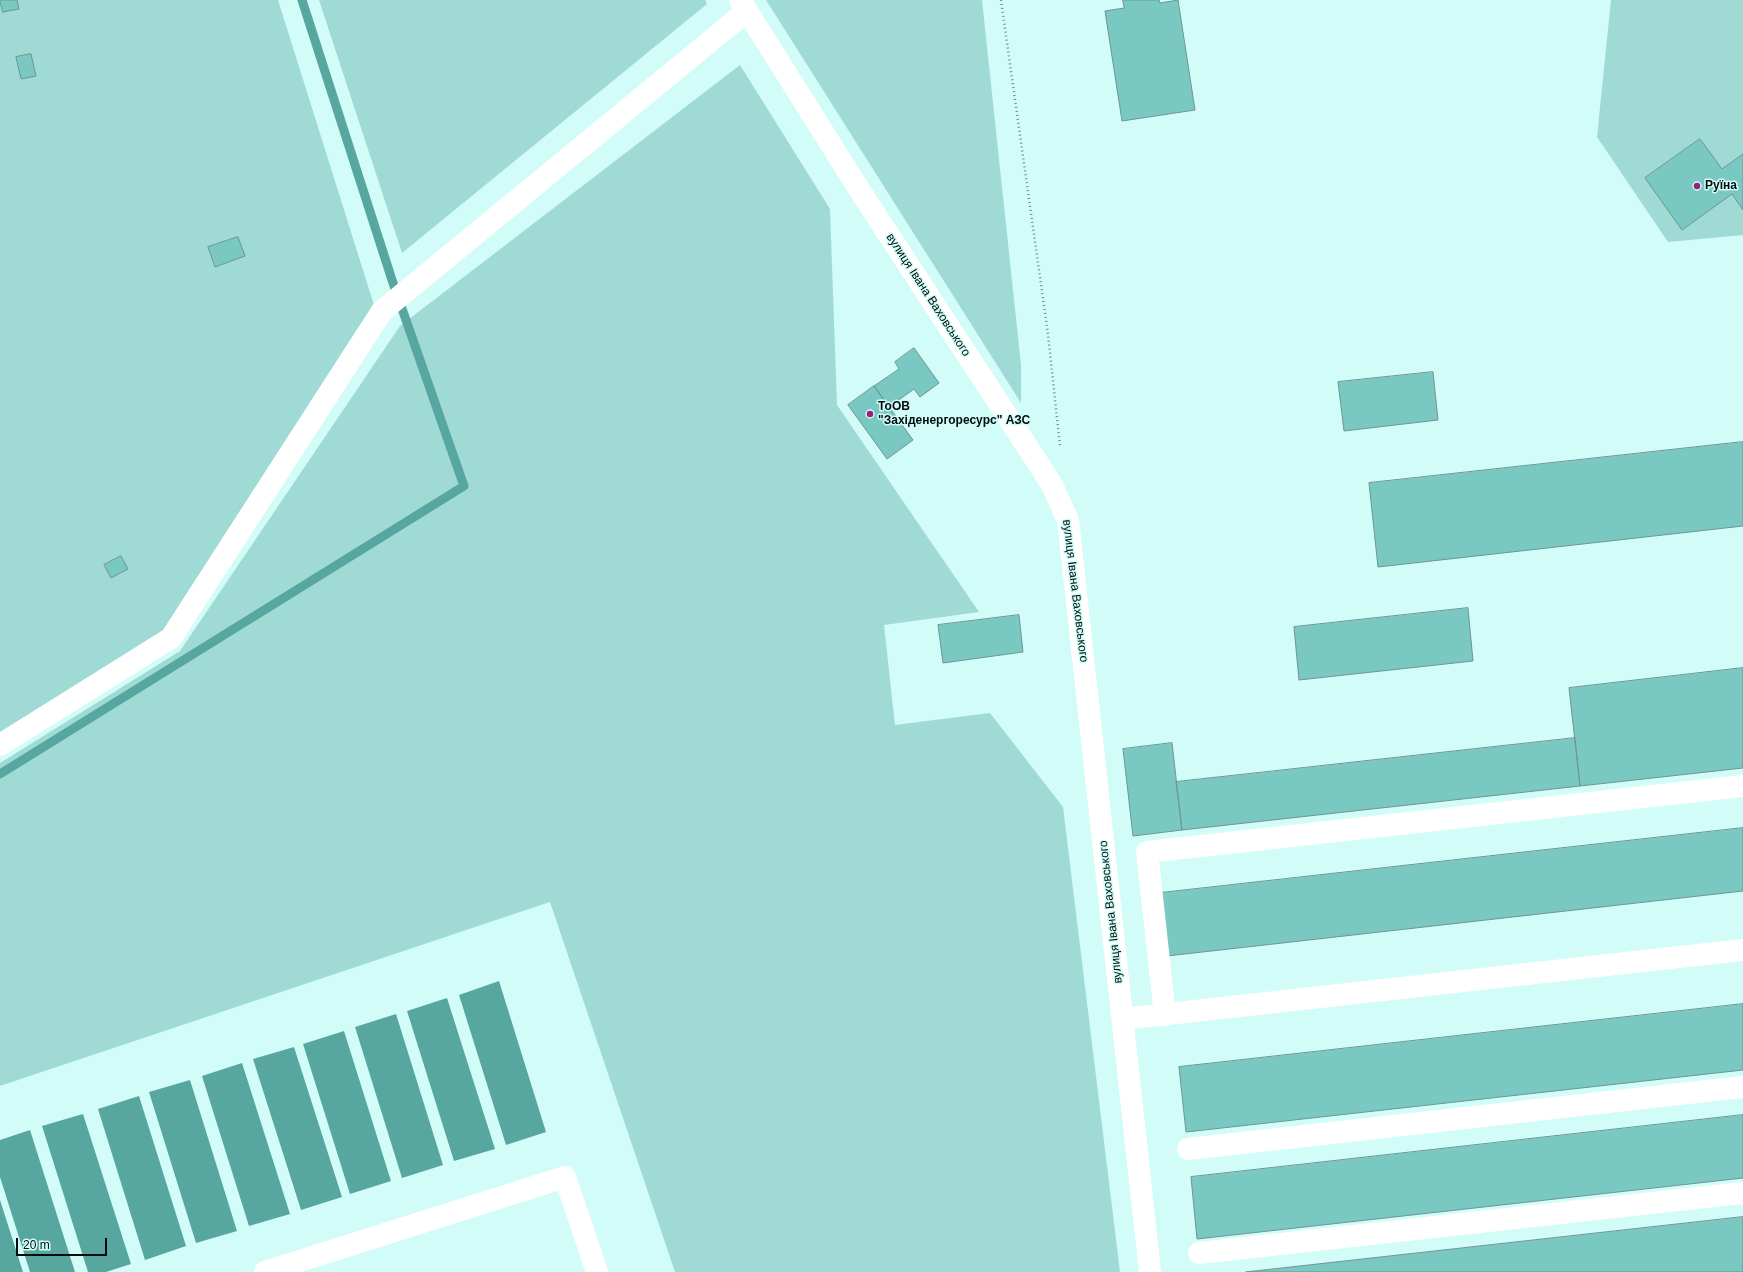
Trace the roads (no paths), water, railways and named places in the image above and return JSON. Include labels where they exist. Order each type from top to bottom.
[{"type":"street","points":[[0,746],[172,638],[382,311],[744,6]]},
{"type":"street","name":"вулиця Івана Ваховського","points":[[744,6],[864,197],[1052,485],[1068,520],[1150,1272]]},
{"type":"street","points":[[1165,1015],[1147,852],[1743,786]]},
{"type":"street","points":[[1123,1019],[1743,950]]},
{"type":"street","points":[[1188,1149],[1743,1087]]},
{"type":"street","points":[[265,1272],[565,1177],[597,1272]]},
{"type":"street","points":[[1199,1253],[1743,1193]]},
{"type":"waterway","points":[[0,774],[464,486],[392,280],[302,0]]},
{"type":"place","name":"Руїна","points":[[1697,186]]},
{"type":"place","name":"ТоОВ \"Західенергоресурс\" АЗС","points":[[870,414]]}]
